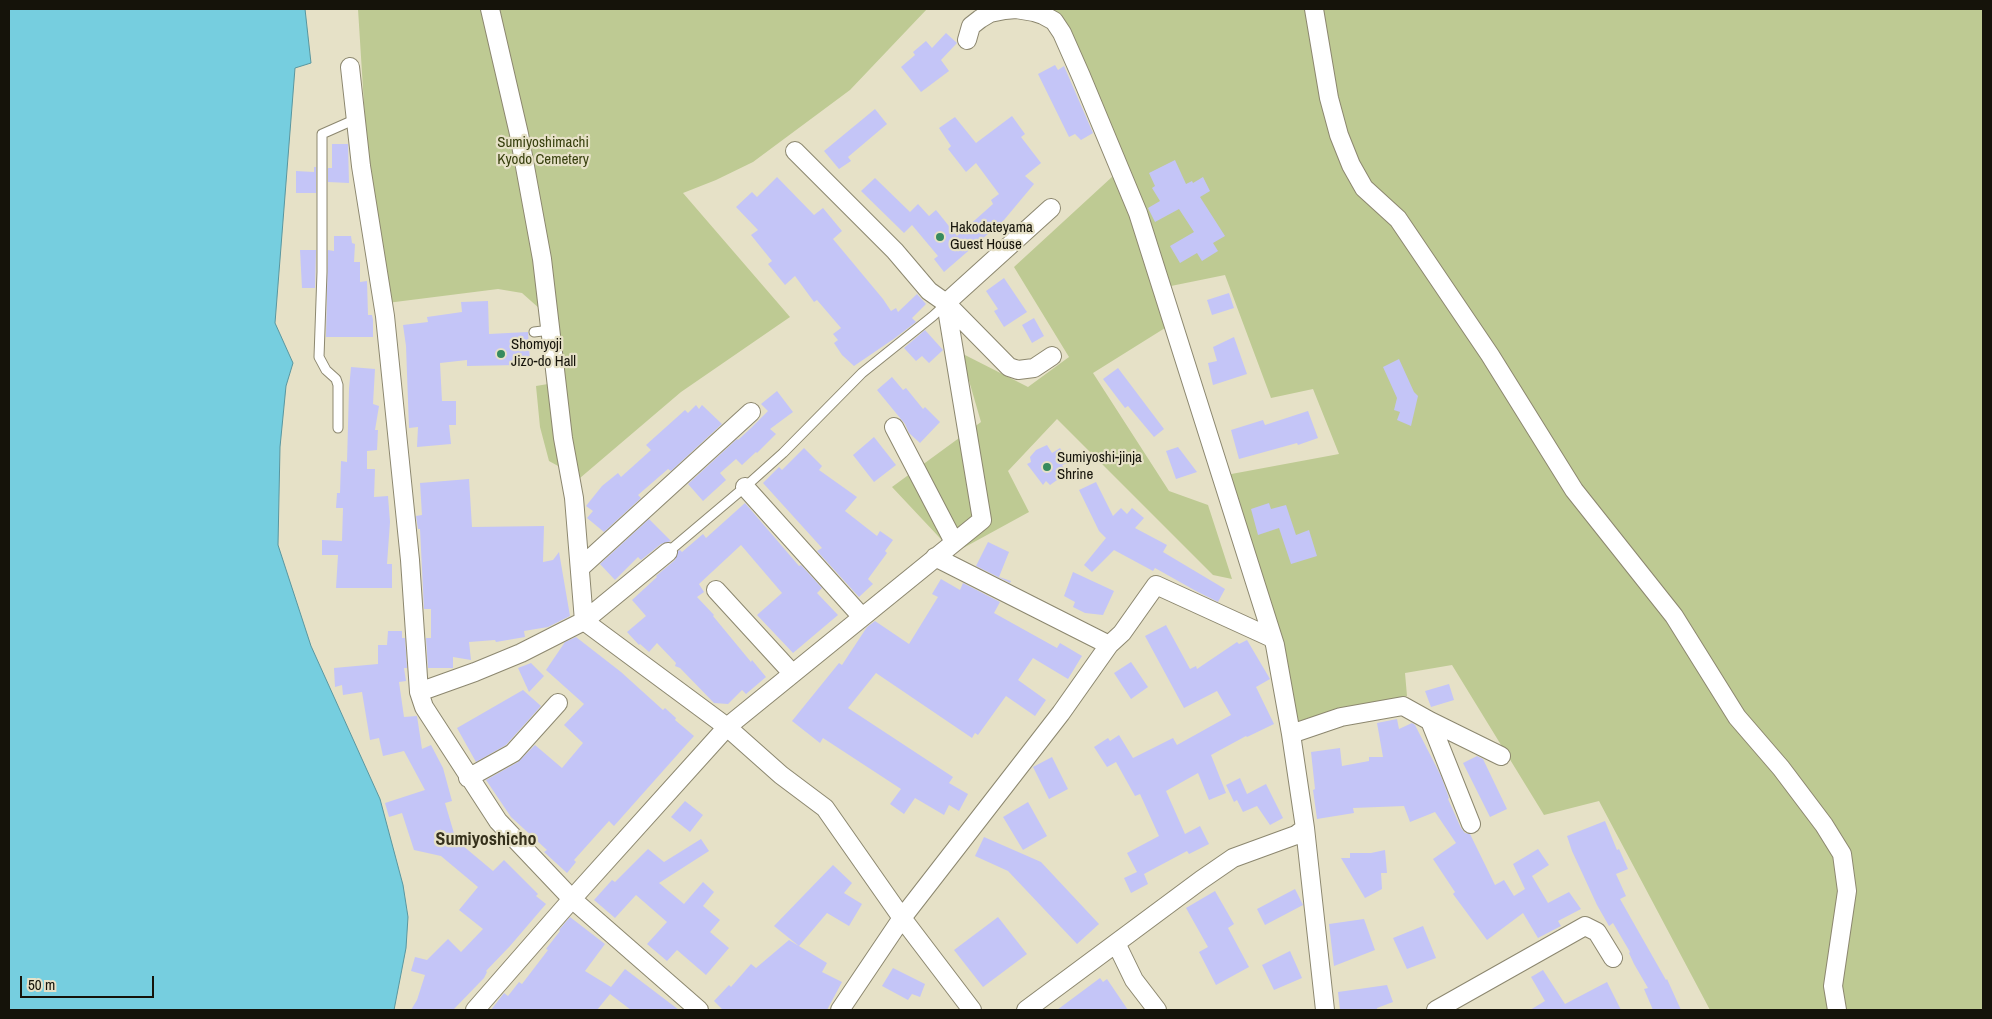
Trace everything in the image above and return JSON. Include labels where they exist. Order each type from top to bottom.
[{"type":"street","points":[[490,9],[520,143],[542,259],[543,331],[574,498],[584,621],[727,727],[781,775],[825,808],[902,918],[972,1010]]},
{"type":"street","points":[[967,40],[968,31],[971,26],[990,13],[1016,9],[1043,14],[1054,21],[1062,33],[1138,213],[1272,638],[1291,734],[1305,828],[1325,1010]]},
{"type":"street","points":[[1314,9],[1329,98],[1339,135],[1351,165],[1364,188],[1398,219],[1490,355],[1574,490],[1674,616],[1737,716],[1781,768],[1824,825],[1842,854],[1847,891],[1833,986],[1837,1010]]},
{"type":"street","points":[[350,67],[361,166],[385,316],[410,560],[420,692],[424,707],[468,778],[498,821],[572,899],[697,1009]]},
{"type":"street","points":[[795,151],[895,250],[929,291],[946,303],[1009,366],[1018,370],[1027,370],[1034,368],[1052,356]]},
{"type":"street","points":[[946,303],[1052,208]]},
{"type":"street","points":[[475,1010],[727,727],[982,520],[946,303]]},
{"type":"street","points":[[580,568],[751,412]]},
{"type":"street","points":[[894,427],[954,542]]},
{"type":"street","points":[[746,487],[862,617]]},
{"type":"street","points":[[420,692],[521,653],[584,621],[668,552]]},
{"type":"street","points":[[935,557],[1109,645]]},
{"type":"street","points":[[840,1010],[902,918],[1061,713],[1109,645],[1122,633],[1156,585],[1272,638]]},
{"type":"street","points":[[716,590],[792,673]]},
{"type":"street","points":[[468,778],[513,753],[558,702]]},
{"type":"street","points":[[1291,734],[1341,717],[1403,706],[1430,722],[1501,756]]},
{"type":"street","points":[[1430,722],[1471,824]]},
{"type":"street","points":[[1026,1010],[1233,858],[1296,835],[1305,828]]},
{"type":"street","points":[[1436,1010],[1586,926],[1597,932],[1613,958]]},
{"type":"street","points":[[1116,943],[1134,980],[1157,1010]]},
{"type":"lane","points":[[338,428],[338,385],[336,379],[326,370],[319,357],[322,272],[322,134],[356,119]]},
{"type":"lane","points":[[668,552],[746,487],[783,453],[862,373],[946,303]]},
{"type":"green space","name":"Sumiyoshimachi Kyodo Cemetery","points":[[358,9],[927,9],[850,90],[753,162],[683,193],[790,317],[681,392],[580,478],[549,461],[540,427],[536,386],[560,382],[549,317],[522,293],[498,289],[387,303],[371,193],[370,168],[368,168]]},
{"type":"green space","points":[[1054,9],[1983,9],[1983,1010],[1710,1010],[1599,801],[1544,815],[1452,665],[1405,673],[1407,696],[1339,709],[1296,722],[1226,475],[1339,454],[1313,389],[1271,398],[1225,275],[1166,287],[1173,323],[1093,373],[1169,491],[1208,505],[1232,579],[1213,575],[1057,419],[1008,471],[1029,512],[954,553],[892,487],[981,422],[961,353],[1028,387],[1069,357],[1014,267],[1125,165],[1088,77]]},
{"type":"water","points":[[9,9],[305,9],[311,63],[295,68],[275,323],[293,363],[286,386],[280,447],[278,545],[311,646],[380,799],[403,885],[408,917],[406,948],[394,1010],[9,1010]]},
{"type":"building","points":[[946,33],[957,43],[941,60],[949,71],[921,92],[901,67],[915,55],[913,52],[926,41],[932,48]]},
{"type":"building","points":[[1055,65],[1058,70],[1064,66],[1093,133],[1081,140],[1075,134],[1069,137],[1038,74]]},
{"type":"building","points":[[875,109],[887,124],[848,157],[851,161],[839,169],[824,151]]},
{"type":"building","points":[[1012,116],[1025,134],[1021,137],[1041,163],[1025,176],[1034,184],[1004,220],[944,272],[934,259],[938,256],[912,225],[904,233],[861,191],[875,178],[910,212],[918,204],[929,216],[936,210],[957,236],[993,204],[991,200],[999,194],[976,163],[966,172],[948,149],[951,146],[939,128],[955,117],[976,143]]},
{"type":"building","points":[[332,144],[348,144],[349,183],[328,182],[328,168],[332,168]]},
{"type":"building","points":[[1175,160],[1186,184],[1192,181],[1193,183],[1203,177],[1210,191],[1200,197],[1225,236],[1213,243],[1218,251],[1202,261],[1197,253],[1180,263],[1170,246],[1194,232],[1179,209],[1155,222],[1148,208],[1160,201],[1152,188],[1155,186],[1149,173]]},
{"type":"building","points":[[314,167],[316,167],[316,193],[296,193],[296,171],[314,172]]},
{"type":"building","points":[[777,177],[814,215],[823,208],[842,231],[833,239],[891,311],[896,308],[898,312],[917,294],[926,304],[912,318],[916,322],[854,366],[842,355],[834,343],[838,340],[833,334],[841,328],[817,300],[814,302],[795,276],[785,285],[768,264],[772,261],[751,235],[758,230],[736,207],[752,192],[757,197]]},
{"type":"building","points":[[334,236],[351,236],[352,243],[355,244],[354,262],[360,262],[360,282],[367,281],[368,315],[372,315],[373,337],[326,337],[328,250],[334,251]]},
{"type":"building","points":[[300,250],[316,250],[315,288],[302,288]]},
{"type":"building","points":[[1004,278],[1027,312],[1004,327],[994,311],[998,309],[986,291]]},
{"type":"building","points":[[1229,293],[1234,308],[1212,315],[1207,300]]},
{"type":"building","points":[[488,301],[489,334],[528,332],[530,361],[519,361],[518,365],[467,366],[467,360],[440,363],[442,401],[456,401],[456,425],[449,425],[451,444],[417,447],[418,427],[409,428],[406,346],[403,325],[428,322],[427,317],[462,312],[461,302]]},
{"type":"building","points":[[1034,318],[1044,336],[1032,343],[1022,325]]},
{"type":"building","points":[[925,330],[943,350],[929,363],[922,356],[916,361],[904,348]]},
{"type":"building","points":[[1234,337],[1247,374],[1213,385],[1208,363],[1217,361],[1213,347]]},
{"type":"building","points":[[1399,359],[1414,392],[1418,396],[1411,426],[1397,420],[1400,412],[1394,410],[1397,398],[1383,367]]},
{"type":"building","points":[[351,367],[375,369],[373,404],[379,406],[375,430],[378,430],[377,450],[367,451],[367,469],[375,469],[374,497],[388,496],[390,522],[387,564],[392,564],[392,588],[336,588],[338,555],[322,555],[322,540],[342,541],[343,508],[336,508],[337,493],[340,493],[341,461],[347,462]]},
{"type":"building","points":[[1118,368],[1164,429],[1154,437],[1128,406],[1125,408],[1103,379]]},
{"type":"building","points":[[892,377],[903,390],[906,388],[923,409],[925,407],[940,422],[920,443],[909,433],[905,424],[877,390]]},
{"type":"building","points":[[777,391],[793,412],[770,429],[776,434],[757,453],[742,465],[736,459],[720,473],[726,480],[703,501],[688,484],[768,411],[761,404]]},
{"type":"building","points":[[696,405],[699,409],[702,405],[722,424],[671,471],[668,469],[638,495],[641,498],[604,532],[587,518],[593,511],[586,506],[602,486],[618,473],[621,477],[651,450],[646,445],[685,410],[688,413]]},
{"type":"building","points":[[1308,411],[1318,438],[1298,445],[1297,443],[1239,459],[1231,430],[1263,420],[1265,425]]},
{"type":"building","points":[[874,437],[896,465],[874,482],[853,455]]},
{"type":"building","points":[[1047,445],[1052,453],[1060,448],[1070,462],[1062,465],[1067,473],[1050,485],[1046,481],[1043,485],[1027,464],[1031,462],[1030,457],[1036,450]]},
{"type":"building","points":[[1178,447],[1197,472],[1176,479],[1166,451]]},
{"type":"building","points":[[804,448],[822,466],[819,470],[857,497],[845,511],[877,536],[880,531],[893,540],[885,551],[887,553],[868,579],[873,584],[859,597],[817,551],[822,548],[763,483],[779,467],[782,470]]},
{"type":"building","points":[[469,479],[472,527],[544,526],[543,562],[553,560],[559,552],[570,616],[548,627],[524,631],[525,637],[496,642],[495,640],[469,642],[471,660],[453,657],[453,668],[428,668],[426,638],[431,638],[431,609],[424,609],[420,529],[418,529],[416,516],[422,515],[420,483]]},
{"type":"building","points":[[1096,482],[1113,516],[1121,508],[1127,514],[1132,508],[1144,518],[1135,528],[1167,545],[1163,552],[1225,589],[1218,602],[1155,568],[1153,571],[1114,550],[1092,572],[1084,565],[1106,538],[1099,531],[1079,490]]},
{"type":"building","points":[[745,503],[799,566],[801,565],[822,588],[817,593],[838,615],[793,653],[757,615],[782,593],[741,545],[699,584],[704,592],[697,597],[714,615],[751,662],[752,660],[766,677],[746,694],[742,690],[728,704],[714,703],[680,668],[675,666],[676,663],[657,643],[649,652],[639,645],[627,632],[646,616],[632,600],[675,560],[678,551],[682,552],[703,534],[706,538]]},
{"type":"building","points":[[1269,503],[1271,509],[1286,505],[1296,535],[1309,530],[1317,556],[1291,564],[1279,528],[1258,535],[1251,509]]},
{"type":"building","points":[[649,519],[671,541],[661,544],[641,560],[638,557],[615,580],[600,564]]},
{"type":"building","points":[[988,542],[1009,552],[999,577],[1011,581],[1010,583],[976,566]]},
{"type":"building","points":[[1073,572],[1114,591],[1103,615],[1085,613],[1073,607],[1075,602],[1064,596]]},
{"type":"building","points":[[941,579],[960,590],[963,583],[1000,602],[994,613],[1057,648],[1060,643],[1082,656],[1068,679],[1033,658],[1018,680],[1046,700],[1035,716],[1006,696],[978,735],[975,733],[972,738],[876,673],[848,708],[953,777],[949,783],[968,794],[959,811],[949,805],[944,815],[915,798],[904,814],[890,804],[901,789],[823,738],[820,743],[792,721],[839,663],[842,665],[867,627],[875,621],[909,644],[938,597],[932,594]]},
{"type":"building","points":[[1166,625],[1190,669],[1196,666],[1197,669],[1237,642],[1239,644],[1247,640],[1270,679],[1256,687],[1274,724],[1246,736],[1211,755],[1226,793],[1209,800],[1198,773],[1166,791],[1185,834],[1200,826],[1209,844],[1189,854],[1187,851],[1144,874],[1148,884],[1131,893],[1124,878],[1137,872],[1127,853],[1159,836],[1140,794],[1135,796],[1116,762],[1107,767],[1094,747],[1108,738],[1110,741],[1119,735],[1133,758],[1173,738],[1177,745],[1231,715],[1217,691],[1184,708],[1145,636]]},
{"type":"building","points":[[388,631],[402,631],[402,638],[405,638],[407,668],[404,668],[406,681],[399,682],[404,717],[417,716],[422,749],[431,745],[443,768],[452,801],[445,803],[456,840],[493,871],[504,860],[538,894],[536,896],[546,904],[486,971],[484,978],[453,1010],[411,1010],[417,1000],[425,975],[411,971],[415,957],[427,960],[448,939],[461,952],[483,929],[459,910],[478,887],[441,856],[414,850],[402,813],[389,817],[385,803],[425,790],[404,751],[383,756],[379,738],[370,740],[362,692],[343,695],[342,685],[335,687],[334,668],[378,664],[378,645],[387,645]]},
{"type":"building","points":[[576,637],[621,672],[663,710],[665,708],[676,718],[675,720],[694,736],[614,826],[609,821],[574,860],[576,862],[567,873],[544,852],[547,850],[511,817],[486,780],[518,762],[535,745],[562,768],[583,743],[564,725],[584,704],[546,670],[565,642]]},
{"type":"building","points":[[1131,662],[1148,687],[1131,699],[1114,673]]},
{"type":"building","points":[[531,663],[544,676],[529,692],[518,668]]},
{"type":"building","points":[[1449,684],[1454,700],[1431,707],[1425,691]]},
{"type":"building","points":[[523,690],[541,706],[506,745],[476,762],[457,728]]},
{"type":"building","points":[[1397,719],[1399,729],[1412,723],[1415,725],[1441,776],[1448,799],[1461,828],[1465,833],[1470,834],[1495,885],[1504,880],[1514,896],[1525,889],[1513,864],[1538,849],[1549,865],[1532,876],[1548,903],[1569,892],[1581,909],[1558,921],[1561,926],[1538,938],[1523,913],[1487,940],[1453,894],[1455,892],[1433,859],[1456,843],[1435,812],[1410,822],[1404,806],[1353,808],[1354,813],[1317,819],[1311,752],[1340,748],[1342,766],[1369,761],[1369,757],[1383,757],[1377,723]]},
{"type":"building","points":[[1477,756],[1483,759],[1507,809],[1490,817],[1463,763]]},
{"type":"building","points":[[1052,757],[1068,789],[1049,799],[1033,767]]},
{"type":"building","points":[[1240,778],[1247,794],[1266,784],[1283,818],[1270,825],[1257,806],[1243,812],[1237,800],[1234,802],[1226,785]]},
{"type":"building","points":[[685,801],[703,815],[690,832],[671,817]]},
{"type":"building","points":[[1028,802],[1047,836],[1023,850],[1003,817]]},
{"type":"building","points":[[1605,821],[1617,850],[1619,849],[1628,869],[1616,874],[1626,896],[1620,899],[1667,979],[1681,1010],[1653,1010],[1644,989],[1648,988],[1634,964],[1630,952],[1613,923],[1609,926],[1572,851],[1567,836]]},
{"type":"building","points":[[984,837],[1041,862],[1099,924],[1077,944],[1008,871],[975,856]]},
{"type":"building","points":[[701,839],[709,851],[659,883],[684,904],[703,882],[714,892],[703,906],[720,920],[710,932],[729,948],[706,975],[677,950],[667,961],[647,944],[667,922],[636,895],[615,918],[594,900],[612,880],[615,882],[648,849],[664,862]]},
{"type":"building","points":[[1385,850],[1387,873],[1381,873],[1382,889],[1365,898],[1341,858],[1350,858],[1350,853],[1371,853]]},
{"type":"building","points":[[833,865],[852,883],[844,893],[862,904],[849,926],[827,913],[799,946],[774,926]]},
{"type":"building","points":[[1295,889],[1303,905],[1265,925],[1257,909]]},
{"type":"building","points":[[1215,891],[1234,924],[1228,928],[1249,967],[1216,985],[1199,952],[1208,947],[1186,908]]},
{"type":"building","points":[[570,917],[605,944],[585,971],[611,987],[625,969],[679,1010],[631,1010],[610,994],[597,1010],[491,1010],[504,993],[508,996],[519,982],[522,984]]},
{"type":"building","points":[[998,917],[1027,954],[983,987],[954,950]]},
{"type":"building","points":[[1364,919],[1375,950],[1334,966],[1329,924]]},
{"type":"building","points":[[1423,926],[1436,958],[1407,969],[1393,938]]},
{"type":"building","points":[[789,940],[827,963],[822,972],[842,982],[827,1010],[723,1010],[714,1001],[729,985],[731,987],[751,964],[756,968]]},
{"type":"building","points":[[1290,951],[1302,978],[1274,990],[1262,965]]},
{"type":"building","points":[[893,968],[925,984],[920,997],[912,994],[908,1000],[882,986]]},
{"type":"building","points":[[1543,970],[1565,1004],[1607,982],[1621,1010],[1530,1010],[1545,1001],[1531,977]]},
{"type":"building","points":[[1100,978],[1103,982],[1107,979],[1128,1010],[1057,1010]]},
{"type":"building","points":[[1387,985],[1393,1002],[1377,1008],[1377,1010],[1340,1010],[1338,992]]},
{"type":"place","name":"Hakodateyama Guest House","points":[[940,237]]},
{"type":"place","name":"Shomyoji Jizo-do Hall","points":[[501,354]]},
{"type":"place","name":"Sumiyoshi-jinja Shrine","points":[[1047,467]]},
{"type":"district","name":"Sumiyoshicho","points":[[486,840]]}]
